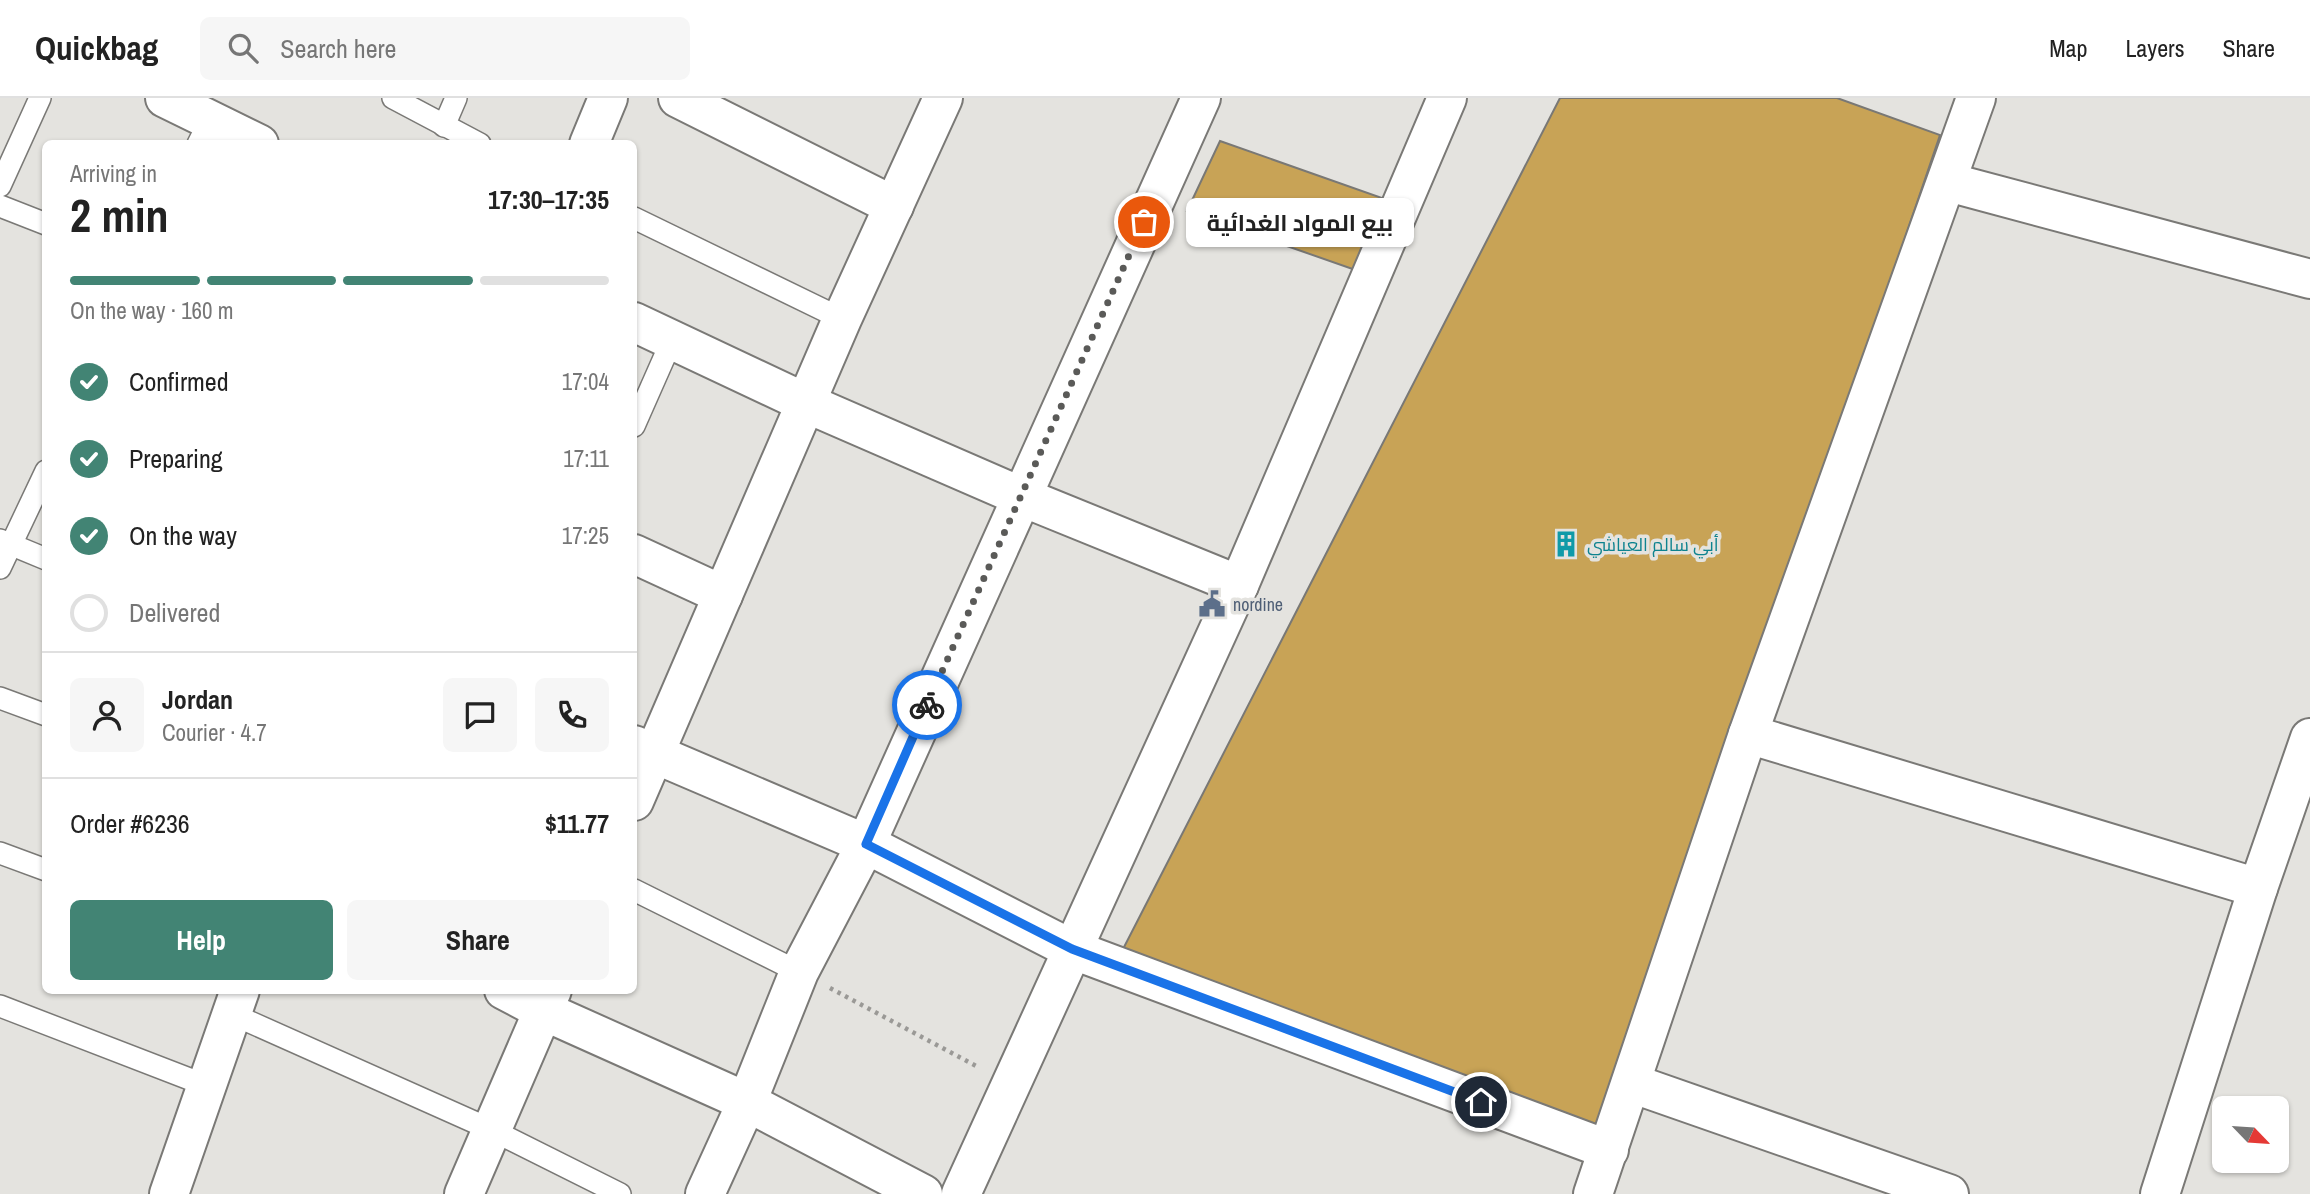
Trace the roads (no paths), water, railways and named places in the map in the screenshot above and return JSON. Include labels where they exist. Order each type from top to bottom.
[{"type":"street","points":[[164,98],[204,132],[241,140]]},
{"type":"street","points":[[591,140],[608,98]]},
{"type":"street","points":[[678,98],[894,205]]},
{"type":"street","points":[[637,786],[644,750],[723,595],[842,318],[943,98]]},
{"type":"street","points":[[705,1194],[747,1101],[799,972],[866,844],[1201,98]]},
{"type":"street","points":[[961,1194],[1239,585],[1447,98]]},
{"type":"street","points":[[1593,1194],[1748,734],[1976,98]]},
{"type":"street","points":[[1948,181],[2310,279]]},
{"type":"street","points":[[637,322],[806,403],[1020,496],[1239,585]]},
{"type":"street","points":[[637,555],[723,595]]},
{"type":"street","points":[[1748,734],[2258,888]]},
{"type":"street","points":[[2168,1191],[2258,888],[2310,738]]},
{"type":"street","points":[[644,750],[866,844],[1072,949],[1609,1150]]},
{"type":"street","points":[[520,994],[548,1001],[747,1101],[923,1194]]},
{"type":"street","points":[[464,1194],[548,1001]]},
{"type":"street","points":[[169,1194],[236,1002]]},
{"type":"street","points":[[1631,1083],[1949,1194]]},
{"type":"lane","points":[[0,186],[40,98]]},
{"type":"lane","points":[[393,98],[472,140]]},
{"type":"lane","points":[[444,126],[456,98]]},
{"type":"lane","points":[[0,206],[42,222]]},
{"type":"lane","points":[[637,219],[842,318]]},
{"type":"lane","points":[[637,419],[672,340]]},
{"type":"lane","points":[[0,568],[5,542],[42,478]]},
{"type":"lane","points":[[5,542],[42,557]]},
{"type":"lane","points":[[0,698],[42,714]]},
{"type":"lane","points":[[0,853],[42,869]]},
{"type":"lane","points":[[637,891],[799,972]]},
{"type":"lane","points":[[236,1002],[620,1194]]},
{"type":"lane","points":[[0,1006],[205,1085]]},
{"type":"place","name":"بيع المواد الغدائية","points":[[1144,222]]},
{"type":"place","name":"أبي سالم العياشي","points":[[1566,544]]},
{"type":"place","name":"nordine","points":[[1212,604]]}]
